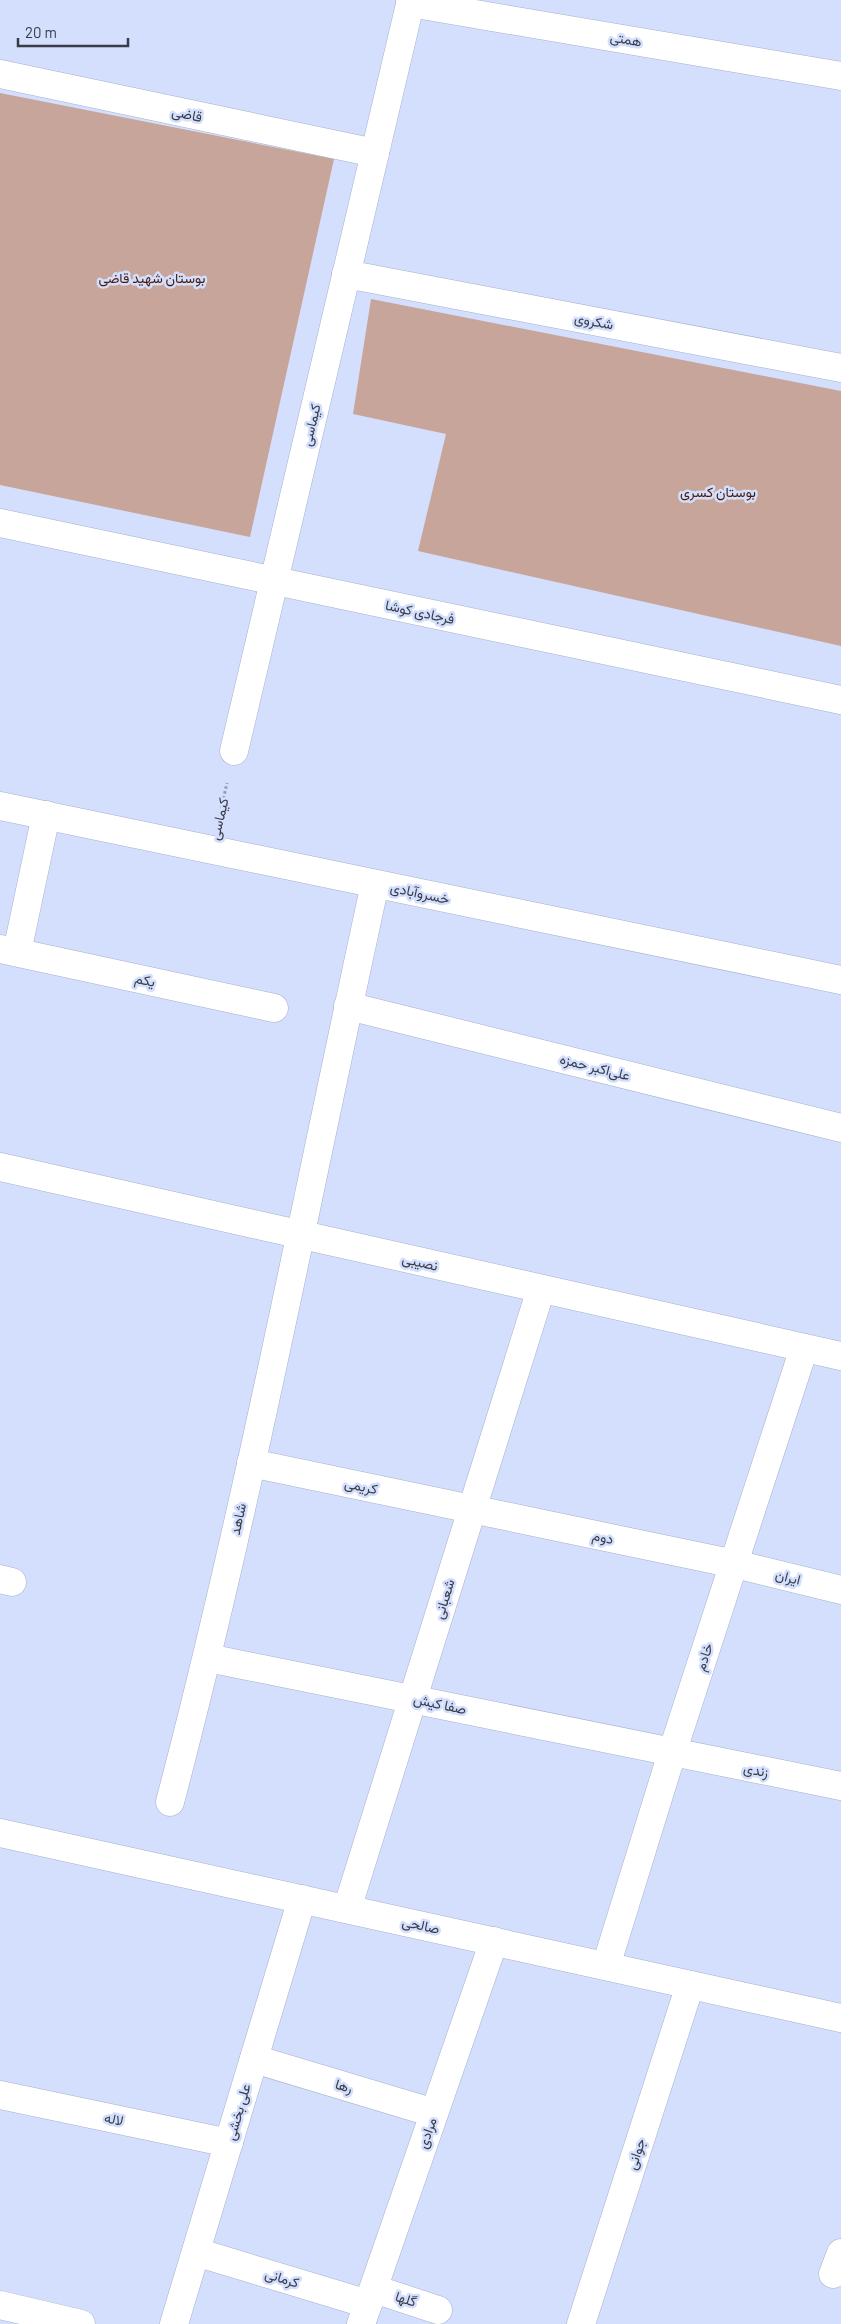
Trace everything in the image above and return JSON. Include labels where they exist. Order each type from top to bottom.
[{"type":"street","name":"همتی","points":[[410,1],[841,76]]},
{"type":"street","name":"کیماسی","points":[[234,751],[410,1]]},
{"type":"street","name":"قاضی","points":[[0,74],[375,153]]},
{"type":"street","name":"شکروی","points":[[346,274],[841,368]]},
{"type":"street","name":"فرجادی کوشا","points":[[0,523],[841,700]]},
{"type":"street","name":"خسروآبادی","points":[[0,806],[841,980]]},
{"type":"street","name":"یکم","points":[[46,815],[8,950],[274,1008]]},
{"type":"street","name":"شاهد","points":[[170,1802],[208,1658],[301,1235],[375,884]]},
{"type":"street","name":"علی‌اکبر حمزه","points":[[348,1006],[841,1128]]},
{"type":"street","name":"نصیبی","points":[[0,1167],[841,1356]]},
{"type":"street","name":"شعبانی","points":[[347,1909],[541,1289]]},
{"type":"street","name":"خادم","points":[[606,1966],[672,1753],[804,1348]]},
{"type":"street","name":"کریمی","points":[[251,1463],[471,1510]]},
{"type":"street","name":"دوم","points":[[471,1510],[735,1564]]},
{"type":"street","name":"ایران","points":[[735,1564],[841,1590]]},
{"type":"street","name":"صفا کیش","points":[[208,1658],[413,1698],[672,1753]]},
{"type":"street","name":"زندی","points":[[672,1753],[841,1786]]},
{"type":"street","name":"صالحی","points":[[0,1833],[841,2018]]},
{"type":"street","name":"علی بخشی","points":[[174,2324],[302,1899]]},
{"type":"street","name":"مرادی","points":[[368,2306],[494,1942]]},
{"type":"street","name":"جوانی","points":[[581,2324],[690,1985]]},
{"type":"street","name":"رها","points":[[254,2059],[434,2113]]},
{"type":"street","name":"لاله","points":[[0,2095],[229,2143]]},
{"type":"street","name":"کرمانی","points":[[196,2252],[368,2306]]},
{"type":"street","points":[[0,2304],[81,2324]]},
{"type":"street","name":"گلها","points":[[368,2306],[438,2310]]},
{"type":"path","name":"کیماسی","points":[[212,850],[234,751]]},
{"type":"green space","name":"بوستان شهید قاضی","points":[[0,93],[334,159],[250,537],[0,485]]},
{"type":"green space","name":"بوستان کسری","points":[[371,299],[841,391],[841,646],[418,551],[446,434],[353,414]]}]
